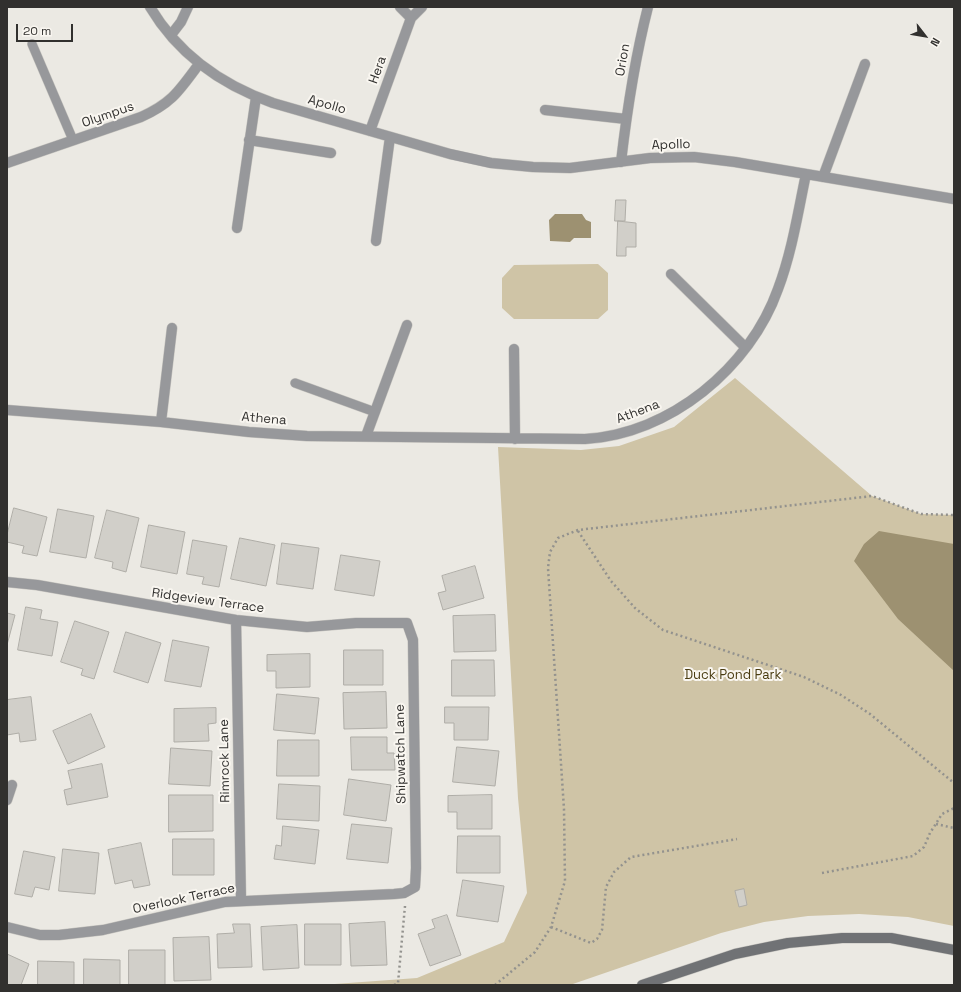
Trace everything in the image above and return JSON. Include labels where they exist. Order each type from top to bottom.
[{"type":"street","name":"Apollo","points":[[150,7],[171,35],[199,64],[227,84],[256,97],[390,137],[469,158],[512,166],[570,168],[666,157],[694,157],[954,199]]},
{"type":"street","points":[[171,35],[181,22],[188,7]]},
{"type":"street","points":[[400,7],[411,18]]},
{"type":"street","name":"Hera","points":[[370,130],[411,18],[422,7]]},
{"type":"street","name":"Orion","points":[[622,162],[626,119],[648,7]]},
{"type":"street","name":"Olympus","points":[[7,163],[141,117],[157,110],[170,101],[199,64]]},
{"type":"street","points":[[823,177],[865,64]]},
{"type":"street","points":[[237,228],[256,97]]},
{"type":"street","points":[[545,110],[626,119]]},
{"type":"street","points":[[376,241],[390,137]]},
{"type":"street","points":[[249,140],[331,152]]},
{"type":"street","name":"Athena","points":[[7,410],[161,422],[276,434],[366,436],[515,439],[599,438],[648,424],[676,410],[701,393],[725,372],[745,347],[762,322],[778,290],[788,258],[806,174]]},
{"type":"street","points":[[671,274],[745,347]]},
{"type":"street","points":[[366,436],[407,324]]},
{"type":"street","points":[[161,422],[172,328]]},
{"type":"street","points":[[514,349],[515,439]]},
{"type":"street","name":"Ridgeview Terrace","points":[[7,582],[36,585],[236,620],[308,627],[356,623],[407,623]]},
{"type":"street","name":"Rimrock Lane","points":[[236,620],[240,900]]},
{"type":"street","name":"Shipwatch Lane","points":[[404,893],[415,886],[413,640],[407,623]]},
{"type":"street","points":[[7,800],[12,785]]},
{"type":"street","name":"Overlook Terrace","points":[[7,927],[40,935],[103,930],[225,902],[240,900],[404,893]]},
{"type":"street","points":[[642,985],[735,954],[788,944],[842,938],[891,938],[954,950]]},
{"type":"lane","points":[[32,44],[73,140]]},
{"type":"lane","points":[[295,383],[375,412]]},
{"type":"path","points":[[495,985],[534,952],[551,927],[565,881],[564,809],[548,568],[550,552],[558,538],[578,530],[872,496],[921,514],[954,515]]},
{"type":"path","points":[[578,530],[611,581],[635,608],[663,630],[804,677],[842,695],[870,714],[954,784]]},
{"type":"path","points":[[822,873],[913,856],[924,847],[942,814],[954,808]]},
{"type":"path","points":[[936,824],[954,828]]},
{"type":"path","points":[[551,927],[591,943],[597,939],[602,930],[606,887],[614,872],[631,857],[736,839]]},
{"type":"path","points":[[394,985],[398,983],[405,910],[404,893]]},
{"type":"green space","points":[[598,264],[608,273],[608,310],[598,319],[514,319],[502,308],[502,278],[514,265]]},
{"type":"green space","name":"Duck Pond Park","points":[[735,378],[872,496],[921,514],[954,515],[954,926],[908,917],[859,914],[808,916],[764,922],[721,933],[570,985],[321,985],[417,978],[504,942],[527,893],[518,798],[498,447],[581,450],[619,446],[674,427]]},
{"type":"shaded area","points":[[555,214],[582,214],[586,220],[591,222],[591,238],[574,238],[570,242],[550,241],[549,220]]},
{"type":"shaded area","points":[[879,531],[954,544],[954,671],[898,619],[854,561],[864,544]]},
{"type":"building","points":[[616,200],[626,200],[625,221],[615,221]]},
{"type":"building","points":[[618,221],[636,223],[636,247],[626,247],[626,256],[617,256]]},
{"type":"building","points":[[14,508],[47,517],[37,556],[22,553],[24,546],[7,542],[7,535]]},
{"type":"building","points":[[58,509],[94,516],[86,558],[50,552]]},
{"type":"building","points":[[107,510],[139,518],[126,572],[112,568],[113,562],[95,558]]},
{"type":"building","points":[[149,525],[185,532],[177,574],[141,567]]},
{"type":"building","points":[[240,538],[275,545],[266,586],[231,579]]},
{"type":"building","points":[[193,540],[227,546],[219,587],[202,584],[204,577],[187,574]]},
{"type":"building","points":[[282,543],[319,548],[313,589],[277,584]]},
{"type":"building","points":[[341,555],[380,561],[374,596],[335,590]]},
{"type":"building","points":[[475,566],[484,598],[443,610],[438,593],[446,591],[442,576]]},
{"type":"building","points":[[26,607],[42,610],[40,619],[58,622],[52,656],[18,650]]},
{"type":"building","points":[[7,613],[15,615],[7,645]]},
{"type":"building","points":[[495,615],[496,651],[454,652],[453,616]]},
{"type":"building","points":[[75,621],[109,632],[94,679],[81,675],[83,669],[61,662]]},
{"type":"building","points":[[126,632],[161,643],[148,683],[114,672]]},
{"type":"building","points":[[173,640],[209,647],[201,687],[165,681]]},
{"type":"building","points":[[344,650],[383,650],[383,685],[344,685]]},
{"type":"building","points":[[310,654],[310,687],[276,688],[276,671],[267,671],[267,655]]},
{"type":"building","points":[[452,660],[494,660],[495,696],[452,696]]},
{"type":"building","points":[[386,692],[387,728],[344,729],[343,693]]},
{"type":"building","points":[[277,694],[319,698],[315,734],[274,730]]},
{"type":"building","points":[[31,697],[36,740],[20,742],[19,733],[7,735],[7,700]]},
{"type":"building","points":[[445,707],[489,707],[488,740],[454,740],[454,723],[445,723]]},
{"type":"building","points":[[216,708],[216,723],[208,724],[209,741],[174,742],[174,709]]},
{"type":"building","points":[[91,714],[105,747],[68,764],[53,731]]},
{"type":"building","points":[[351,737],[387,737],[387,753],[394,753],[395,770],[352,770]]},
{"type":"building","points":[[278,740],[319,740],[319,776],[277,776]]},
{"type":"building","points":[[457,747],[499,751],[495,786],[453,782]]},
{"type":"building","points":[[171,748],[212,751],[210,786],[169,784]]},
{"type":"building","points":[[102,764],[108,797],[67,805],[64,790],[72,788],[68,771]]},
{"type":"building","points":[[349,779],[391,785],[386,821],[344,815]]},
{"type":"building","points":[[279,784],[320,786],[319,821],[277,819]]},
{"type":"building","points":[[169,795],[213,795],[213,831],[169,832]]},
{"type":"building","points":[[492,795],[492,829],[457,829],[457,812],[448,812],[448,796]]},
{"type":"building","points":[[352,824],[392,828],[388,863],[347,859]]},
{"type":"building","points":[[283,826],[319,830],[315,864],[274,859],[276,845],[281,846]]},
{"type":"building","points":[[458,836],[500,836],[500,873],[457,873]]},
{"type":"building","points":[[173,839],[214,839],[214,875],[173,875]]},
{"type":"building","points":[[141,843],[150,885],[134,888],[132,880],[115,884],[108,850]]},
{"type":"building","points":[[63,849],[99,853],[95,894],[59,891]]},
{"type":"building","points":[[24,851],[55,857],[49,890],[35,887],[32,897],[15,894]]},
{"type":"building","points":[[463,880],[504,886],[498,922],[457,916]]},
{"type":"building","points":[[744,889],[747,905],[739,907],[735,891]]},
{"type":"building","points":[[447,915],[461,955],[430,966],[418,934],[435,928],[432,920]]},
{"type":"building","points":[[385,922],[387,965],[351,966],[349,924]]},
{"type":"building","points":[[233,924],[250,924],[252,967],[218,968],[217,934],[234,933]]},
{"type":"building","points":[[305,924],[341,924],[341,965],[305,965]]},
{"type":"building","points":[[297,925],[299,968],[263,970],[261,927]]},
{"type":"building","points":[[209,937],[211,980],[174,981],[173,938]]},
{"type":"building","points":[[129,950],[165,950],[165,985],[129,985]]},
{"type":"building","points":[[7,954],[29,964],[21,985],[7,985]]},
{"type":"building","points":[[84,959],[120,960],[120,985],[84,985]]},
{"type":"building","points":[[38,961],[74,962],[74,985],[38,985]]}]
